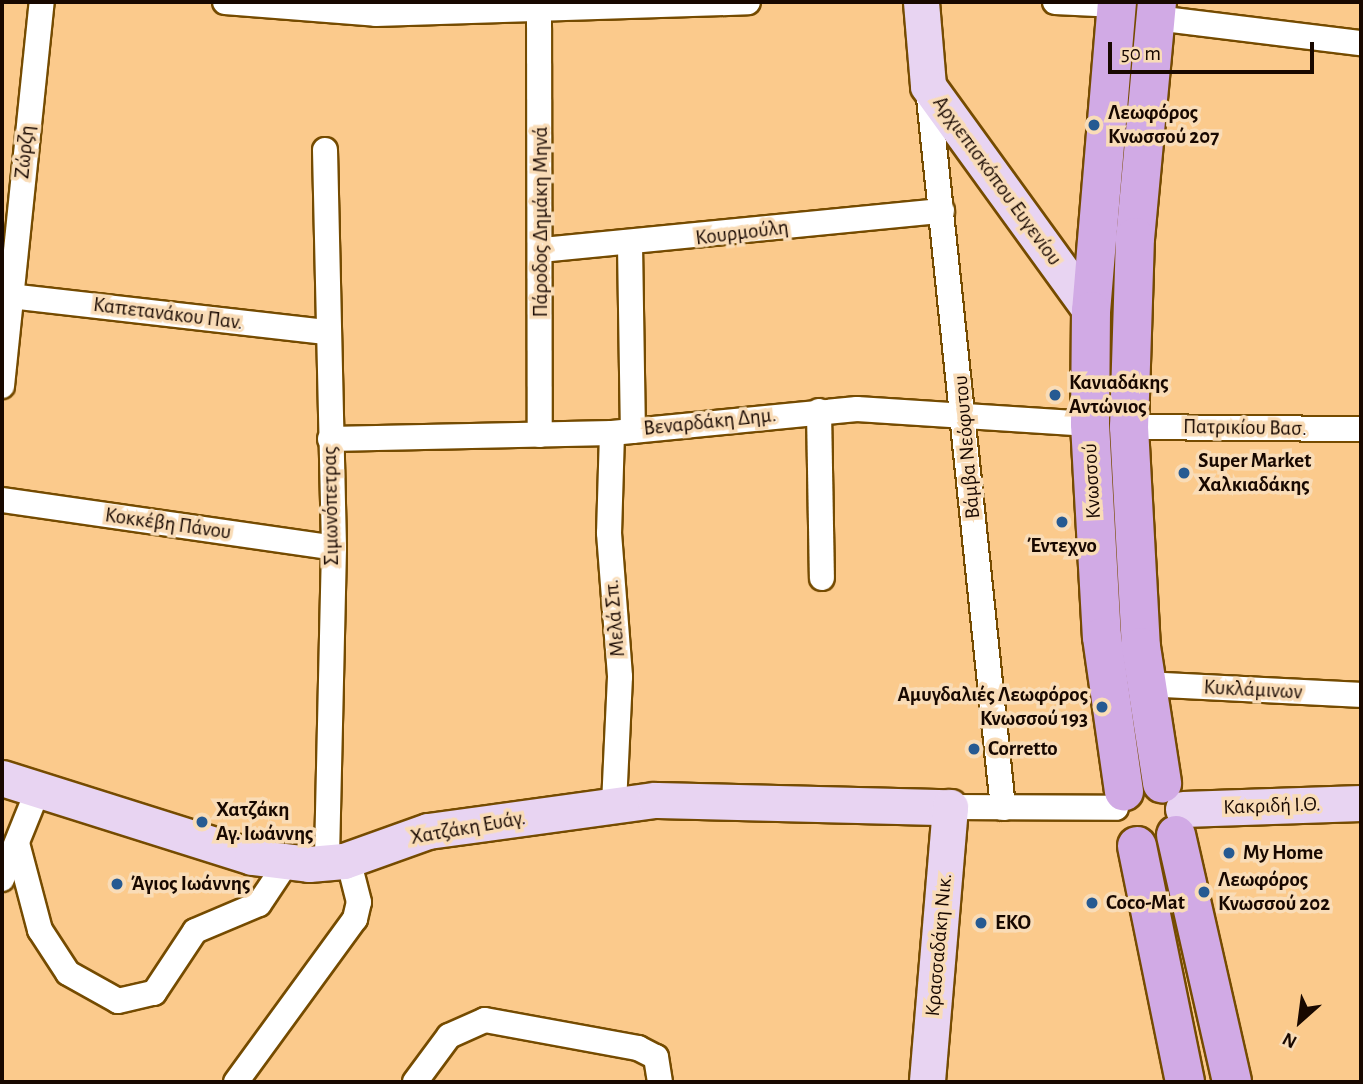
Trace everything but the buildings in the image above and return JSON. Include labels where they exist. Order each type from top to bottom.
[{"type":"main road","name":"Κνωσσού","points":[[1117,3],[1091,311],[1090,424],[1102,637],[1120,800]]},
{"type":"main road","name":"Κνωσσού","points":[[1157,10],[1135,237],[1129,427],[1146,684],[1232,1082]]},
{"type":"main road","points":[[1137,846],[1155,847],[1174,809],[1137,782],[1120,800],[1118,828],[1137,846],[1185,1082]]},
{"type":"street","name":"Ζώρζη","points":[[2,386],[42,2]]},
{"type":"street","points":[[225,2],[376,14],[504,7],[538,9],[748,2]]},
{"type":"street","name":"Αρχιεπισκόπου Ευγενίου","points":[[921,2],[928,86],[1091,311]]},
{"type":"street","points":[[1055,2],[1117,3]]},
{"type":"street","name":"Πάροδος Δημάκη Μηνά","points":[[538,9],[542,250],[540,435]]},
{"type":"street","points":[[1157,10],[1361,43]]},
{"type":"street","name":"Βάμβα Νεόφυτου","points":[[928,86],[964,411],[1003,808]]},
{"type":"street","name":"Σιμωνόπετρας","points":[[247,1078],[355,919],[359,902],[337,861],[334,548],[327,332],[325,150]]},
{"type":"street","name":"Κουρμούλη","points":[[542,250],[630,245],[942,211]]},
{"type":"street","name":"Μελά Σπ.","points":[[614,804],[620,677],[609,533],[623,432],[630,245]]},
{"type":"street","name":"Καπετανάκου Παν.","points":[[10,296],[327,332]]},
{"type":"street","points":[[819,411],[822,578]]},
{"type":"street","name":"Βεναρδάκη Δημ.","points":[[330,439],[623,432],[819,411],[964,411],[1090,424]]},
{"type":"street","name":"Πατρικίου Βασ.","points":[[1129,427],[1361,429]]},
{"type":"street","name":"Κοκκέβη Πάνου","points":[[2,500],[334,548]]},
{"type":"street","name":"Κυκλάμινων","points":[[1146,684],[1361,695]]},
{"type":"street","name":"Χατζάκη Ευάγ.","points":[[2,778],[287,862],[337,861],[428,831],[614,804],[731,799],[950,807]]},
{"type":"street","points":[[2,879],[38,790]]},
{"type":"street","points":[[950,807],[1003,808],[1120,800]]},
{"type":"street","name":"Κακριδή Ι.Θ.","points":[[1174,809],[1361,803]]},
{"type":"street","name":"Κρασσαδάκη Νικ.","points":[[927,1082],[950,807]]},
{"type":"street","points":[[17,843],[40,930],[68,973],[118,1001],[154,993],[195,931],[259,904],[287,862]]},
{"type":"street","points":[[415,1082],[449,1036],[485,1020],[638,1048],[656,1057],[660,1082]]},
{"type":"place","name":"Λεωφόρος Κνωσσού 207","points":[[1094,125]]},
{"type":"place","name":"Κανιαδάκης Αντώνιος","points":[[1055,395]]},
{"type":"place","name":"Super Market Χαλκιαδάκης","points":[[1184,473]]},
{"type":"place","name":"Έντεχνο","points":[[1062,522]]},
{"type":"place","name":"Αμυγδαλιές Λεωφόρος Κνωσσού 193","points":[[1102,707]]},
{"type":"place","name":"Corretto","points":[[974,749]]},
{"type":"place","name":"Χατζάκη Αγ. Ιωάννης","points":[[202,822]]},
{"type":"place","name":"My Home","points":[[1229,853]]},
{"type":"place","name":"Άγιος Ιωάννης","points":[[117,884]]},
{"type":"place","name":"Λεωφόρος Κνωσσού 202","points":[[1204,892]]},
{"type":"place","name":"Coco-Mat","points":[[1092,903]]},
{"type":"place","name":"EKO","points":[[981,923]]}]
